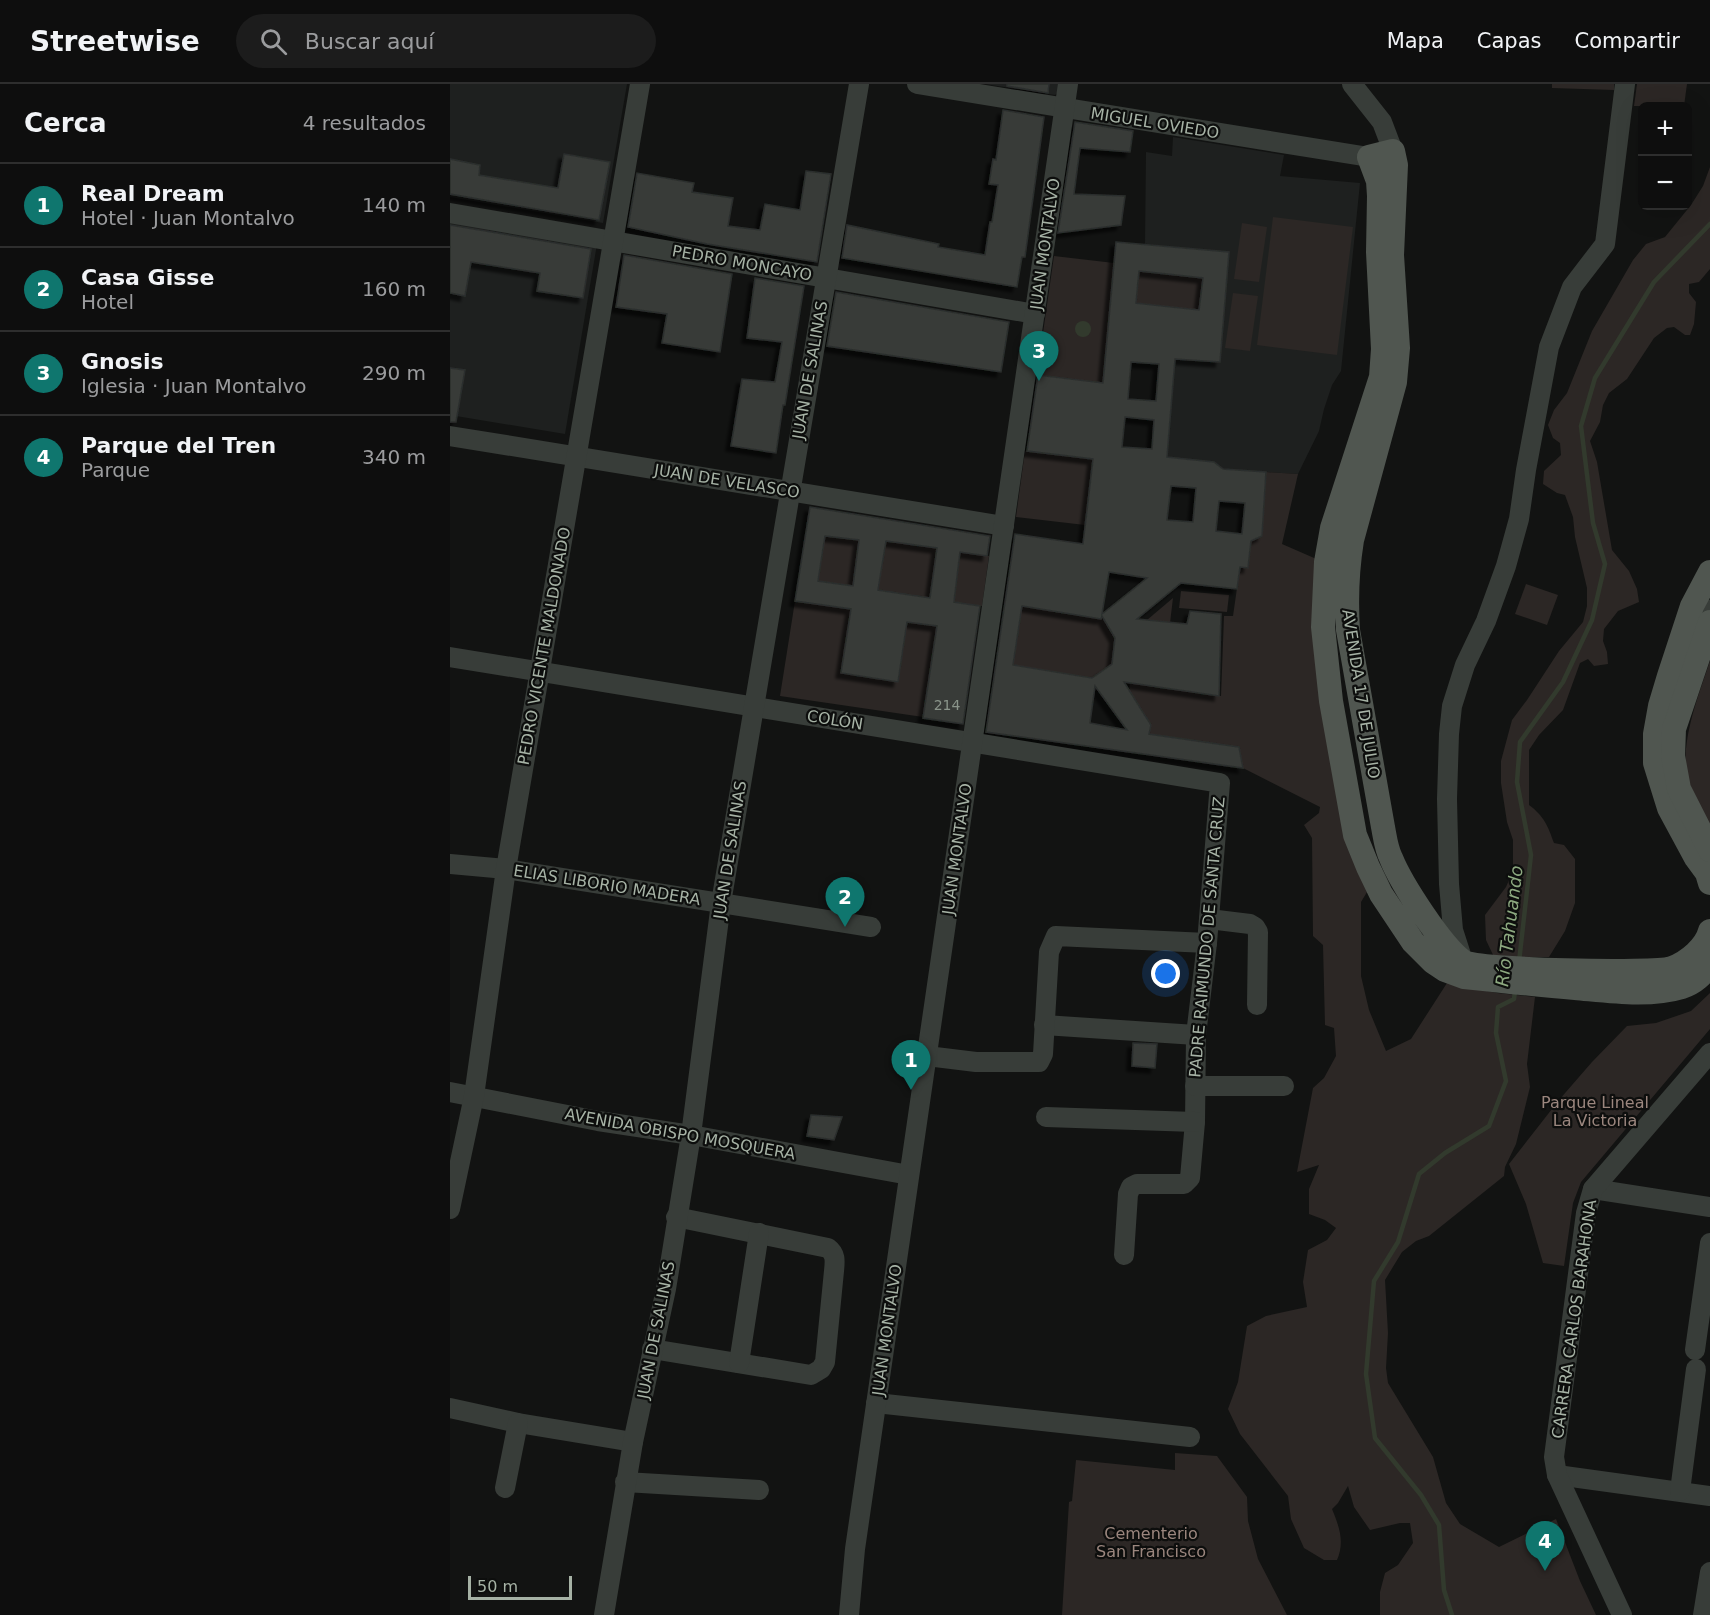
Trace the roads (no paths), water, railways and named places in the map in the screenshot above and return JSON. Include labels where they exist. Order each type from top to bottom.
[{"type":"main road","name":"MIGUEL OVIEDO","points":[[1369,157],[1393,151]]},
{"type":"main road","name":"AVENIDA 17 DE JULIO","points":[[1393,151],[1396,179],[1392,255],[1398,348],[1397,372],[1352,540],[1346,599],[1348,630],[1390,857],[1405,884],[1459,956],[1537,977],[1626,992],[1663,991],[1682,987],[1698,979],[1710,965]]},
{"type":"main road","name":"AVENIDA 17 DE JULIO","points":[[1369,157],[1378,181],[1379,195],[1378,282],[1383,361],[1381,377],[1332,528],[1329,544],[1323,603],[1327,669],[1355,835],[1368,867],[1382,894],[1413,942],[1433,962],[1445,970],[1459,956]]},
{"type":"main road","points":[[1710,572],[1701,608],[1660,706],[1655,734],[1655,763],[1669,808],[1696,858],[1707,873],[1710,883]]},
{"type":"main road","points":[[1710,622],[1674,729],[1673,756],[1679,789],[1710,850]]},
{"type":"main road","name":"AVENIDA 17 DE JULIO","points":[[1537,977],[1672,968],[1696,954],[1710,931]]},
{"type":"street","name":"PEDRO VICENTE MALDONADO","points":[[450,1209],[474,1096],[506,869],[640,84]]},
{"type":"street","name":"JUAN DE SALINAS","points":[[604,1615],[625,1482],[666,1289],[691,1135],[721,903],[859,84]]},
{"type":"street","name":"MIGUEL OVIEDO","points":[[917,84],[1369,157]]},
{"type":"street","name":"JUAN MONTALVO","points":[[849,1615],[855,1548],[1068,84]]},
{"type":"street","name":"AVENIDA 17 DE JULIO","points":[[1352,84],[1382,122],[1393,151]]},
{"type":"street","points":[[1459,956],[1449,884],[1447,799],[1452,706],[1465,665],[1486,621],[1506,566],[1519,519],[1549,347],[1572,286],[1605,244],[1625,84]]},
{"type":"street","name":"PEDRO MONCAYO","points":[[450,213],[1035,314]]},
{"type":"street","name":"JUAN DE VELASCO","points":[[450,436],[1004,526]]},
{"type":"street","name":"COLÓN","points":[[450,657],[1220,783]]},
{"type":"street","name":"PADRE RAIMUNDO DE SANTA CRUZ","points":[[1124,1255],[1128,1194],[1131,1187],[1137,1184],[1184,1184],[1190,1178],[1195,1122],[1196,1035],[1207,944],[1220,783]]},
{"type":"street","name":"ELIAS LIBORIO MADERA","points":[[450,864],[506,869],[871,927]]},
{"type":"street","points":[[1209,920],[1250,924],[1258,932],[1257,1005]]},
{"type":"street","points":[[927,1056],[976,1062],[1039,1062],[1043,1054],[1049,952],[1056,936],[1207,944]]},
{"type":"street","points":[[1044,1025],[1196,1035]]},
{"type":"street","name":"CARRERA CARLOS BARAHONA","points":[[1622,1615],[1557,1475],[1554,1457],[1586,1213],[1593,1189],[1710,1053]]},
{"type":"street","points":[[1195,1086],[1284,1086]]},
{"type":"street","name":"AVENIDA OBISPO MOSQUERA","points":[[450,1092],[598,1121],[691,1135],[909,1175]]},
{"type":"street","points":[[1046,1117],[1195,1122]]},
{"type":"street","points":[[1593,1189],[1710,1207]]},
{"type":"street","points":[[652,1349],[812,1374],[821,1370],[825,1362],[835,1259],[833,1252],[828,1248],[676,1217]]},
{"type":"street","points":[[739,1363],[759,1233]]},
{"type":"street","points":[[1680,1491],[1710,1244]]},
{"type":"street","points":[[876,1403],[1190,1437]]},
{"type":"street","points":[[450,1408],[518,1423],[633,1442]]},
{"type":"street","points":[[505,1488],[518,1423]]},
{"type":"street","points":[[1557,1475],[1710,1496]]},
{"type":"street","points":[[625,1482],[759,1490]]},
{"type":"street","points":[[1703,1615],[1710,1572]]},
{"type":"waterway","name":"Río Tahuando","points":[[1519,962],[1531,855],[1517,782],[1520,742],[1563,682],[1592,620],[1605,564],[1593,523],[1581,426],[1595,378],[1654,282],[1710,224]]},
{"type":"waterway","name":"Río Tahuando","points":[[1452,1615],[1444,1590],[1439,1525],[1421,1495],[1375,1438],[1366,1374],[1374,1281],[1398,1242],[1419,1174],[1445,1153],[1489,1126],[1506,1081],[1496,1033],[1498,1007],[1514,999],[1515,991]]},
{"type":"place","name":"Gnosis","points":[[1039,381]]},
{"type":"place","name":"Casa Gisse","points":[[845,927]]},
{"type":"place","name":"Real Dream","points":[[911,1090]]},
{"type":"place","name":"Parque del Tren","points":[[1545,1571]]},
{"type":"park label","name":"Parque Lineal La Victoria","points":[[1595,1111]]},
{"type":"park label","name":"Cementerio San Francisco","points":[[1151,1542]]}]
